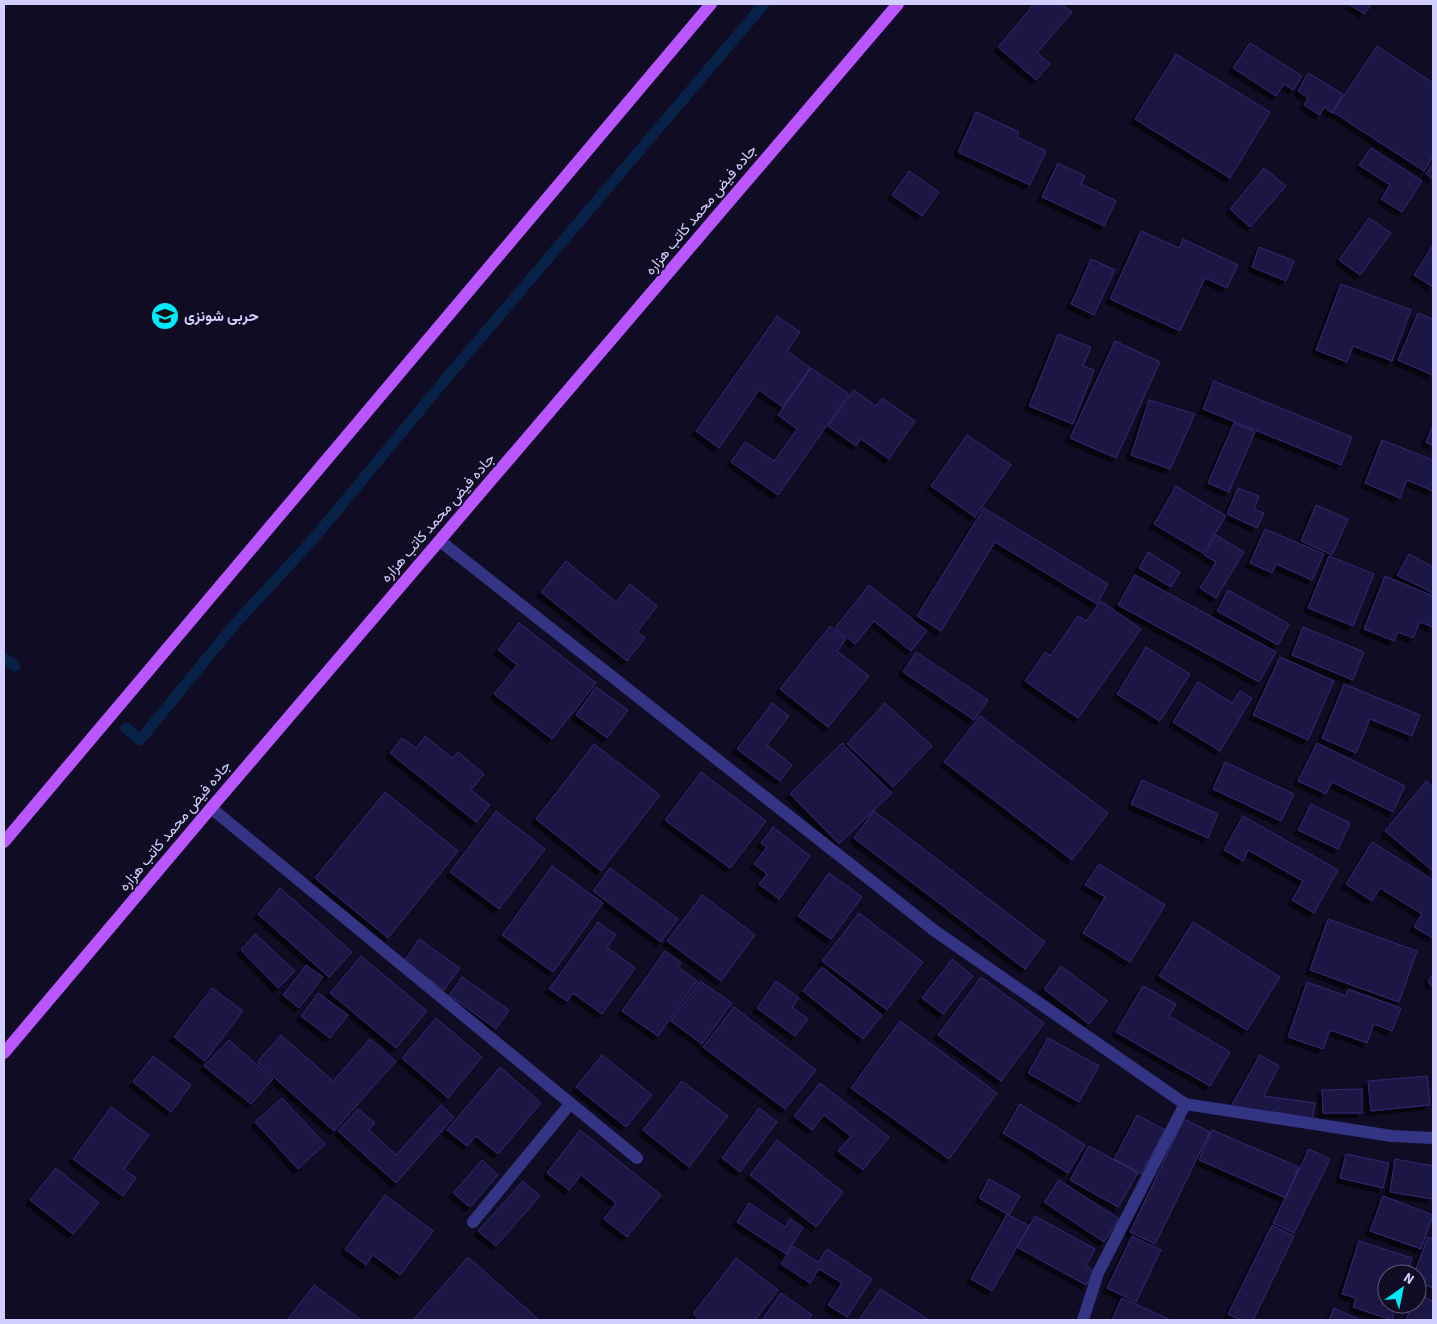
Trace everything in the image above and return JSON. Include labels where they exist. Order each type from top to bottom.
[{"type":"main road","points":[[4,842],[712,4]]},
{"type":"main road","name":"جاده فیض محمد کاتب هزاره","points":[[4,1053],[898,4]]},
{"type":"street","points":[[440,541],[935,930],[1185,1104],[1392,1136],[1433,1138]]},
{"type":"street","points":[[211,808],[637,1158]]},
{"type":"street","points":[[473,1222],[570,1104]]},
{"type":"street","points":[[1083,1320],[1098,1273],[1185,1104]]},
{"type":"building","points":[[1034,4],[1062,4],[1072,12],[1037,53],[1050,64],[1036,80],[998,47]]},
{"type":"building","points":[[1349,4],[1372,4],[1364,14]]},
{"type":"building","points":[[1250,43],[1302,76],[1293,90],[1284,84],[1276,96],[1233,68]]},
{"type":"building","points":[[1377,46],[1433,83],[1433,156],[1424,171],[1333,112]]},
{"type":"building","points":[[1176,54],[1270,112],[1230,178],[1135,119]]},
{"type":"building","points":[[1308,73],[1343,94],[1332,113],[1324,107],[1320,115],[1304,105],[1308,98],[1298,91]]},
{"type":"building","points":[[976,112],[1019,132],[1017,137],[1046,151],[1030,185],[958,152]]},
{"type":"building","points":[[1371,148],[1422,181],[1402,212],[1381,199],[1390,185],[1359,165]]},
{"type":"building","points":[[1058,163],[1085,176],[1081,184],[1116,201],[1104,226],[1042,197]]},
{"type":"building","points":[[1433,164],[1433,179],[1426,174]]},
{"type":"building","points":[[1264,168],[1286,186],[1250,227],[1230,209]]},
{"type":"building","points":[[909,171],[939,192],[922,216],[892,195]]},
{"type":"building","points":[[1369,218],[1391,233],[1360,275],[1339,260]]},
{"type":"building","points":[[1141,231],[1179,248],[1183,239],[1238,265],[1227,288],[1205,278],[1180,331],[1110,299]]},
{"type":"building","points":[[1433,245],[1433,287],[1414,275]]},
{"type":"building","points":[[1259,247],[1294,261],[1286,281],[1252,267]]},
{"type":"building","points":[[1091,259],[1115,270],[1094,315],[1071,304]]},
{"type":"building","points":[[1341,284],[1411,310],[1392,361],[1353,346],[1347,362],[1316,350]]},
{"type":"building","points":[[1418,313],[1433,319],[1433,375],[1398,360]]},
{"type":"building","points":[[777,316],[800,332],[787,351],[810,368],[783,407],[759,390],[719,448],[696,431]]},
{"type":"building","points":[[1058,334],[1091,347],[1083,366],[1094,370],[1073,424],[1029,406]]},
{"type":"building","points":[[1115,341],[1160,362],[1116,458],[1070,438]]},
{"type":"building","points":[[811,368],[849,394],[778,495],[731,462],[745,442],[774,461],[797,429],[778,415]]},
{"type":"building","points":[[1214,381],[1352,437],[1341,465],[1203,409]]},
{"type":"building","points":[[854,390],[876,406],[882,398],[915,421],[889,459],[861,439],[856,446],[828,426]]},
{"type":"building","points":[[1149,400],[1195,414],[1170,469],[1131,455]]},
{"type":"building","points":[[1234,423],[1255,432],[1229,492],[1208,483]]},
{"type":"building","points":[[1433,425],[1433,446],[1426,442]]},
{"type":"building","points":[[967,435],[1011,465],[975,517],[931,486]]},
{"type":"building","points":[[1382,440],[1433,460],[1433,491],[1407,480],[1400,498],[1365,483]]},
{"type":"building","points":[[1176,486],[1226,516],[1203,553],[1154,524]]},
{"type":"building","points":[[1238,488],[1259,496],[1254,509],[1264,513],[1257,528],[1227,514]]},
{"type":"building","points":[[1316,505],[1348,519],[1332,555],[1301,541]]},
{"type":"building","points":[[984,508],[1108,584],[1097,604],[995,542],[941,631],[917,616]]},
{"type":"building","points":[[1265,529],[1324,554],[1312,580],[1276,564],[1272,573],[1250,563]]},
{"type":"building","points":[[1216,535],[1244,552],[1216,598],[1200,588],[1216,562],[1204,555]]},
{"type":"building","points":[[1148,552],[1180,572],[1171,587],[1139,568]]},
{"type":"building","points":[[1409,554],[1433,567],[1433,593],[1397,575]]},
{"type":"building","points":[[1329,556],[1374,574],[1353,626],[1308,608]]},
{"type":"building","points":[[566,561],[616,602],[630,584],[657,606],[637,632],[645,638],[627,661],[541,592]]},
{"type":"building","points":[[1135,575],[1276,652],[1259,682],[1118,605]]},
{"type":"building","points":[[1385,576],[1433,596],[1433,627],[1420,622],[1413,638],[1398,632],[1394,641],[1364,629]]},
{"type":"building","points":[[869,585],[927,631],[911,651],[874,621],[855,644],[835,628]]},
{"type":"building","points":[[1228,590],[1289,624],[1278,645],[1217,611]]},
{"type":"building","points":[[1101,601],[1141,629],[1078,718],[1025,681],[1045,652],[1050,656],[1078,616],[1086,621]]},
{"type":"building","points":[[519,623],[596,683],[552,739],[494,694],[517,665],[498,650]]},
{"type":"building","points":[[830,626],[846,639],[837,651],[869,676],[828,727],[780,689]]},
{"type":"building","points":[[1303,627],[1364,652],[1353,680],[1292,655]]},
{"type":"building","points":[[1146,647],[1190,674],[1160,721],[1117,694]]},
{"type":"building","points":[[916,652],[988,700],[974,720],[903,672]]},
{"type":"building","points":[[1280,657],[1334,681],[1308,740],[1253,715]]},
{"type":"building","points":[[1198,682],[1232,703],[1240,691],[1252,698],[1220,751],[1173,722]]},
{"type":"building","points":[[1344,684],[1420,715],[1412,736],[1370,719],[1356,753],[1322,738]]},
{"type":"building","points":[[596,687],[628,710],[607,738],[576,715]]},
{"type":"building","points":[[772,703],[789,716],[767,745],[792,765],[780,781],[737,749]]},
{"type":"building","points":[[885,703],[932,746],[893,787],[847,744]]},
{"type":"building","points":[[980,716],[1108,813],[1072,860],[944,762]]},
{"type":"building","points":[[425,736],[452,758],[458,752],[484,774],[471,790],[490,805],[476,822],[390,753],[402,738],[416,748]]},
{"type":"building","points":[[842,743],[892,793],[839,844],[790,794]]},
{"type":"building","points":[[1317,743],[1405,786],[1393,812],[1332,782],[1326,794],[1298,781]]},
{"type":"building","points":[[594,744],[660,795],[601,871],[536,819]]},
{"type":"building","points":[[1225,762],[1294,794],[1281,821],[1213,789]]},
{"type":"building","points":[[701,772],[766,821],[730,868],[665,820]]},
{"type":"building","points":[[1142,780],[1218,814],[1208,838],[1131,804]]},
{"type":"building","points":[[1426,781],[1433,787],[1433,871],[1385,831]]},
{"type":"building","points":[[385,792],[458,851],[388,938],[315,878]]},
{"type":"building","points":[[1311,804],[1350,823],[1338,849],[1298,830]]},
{"type":"building","points":[[496,811],[545,849],[499,909],[450,872]]},
{"type":"building","points":[[874,811],[1045,942],[1025,969],[854,838]]},
{"type":"building","points":[[1243,816],[1338,870],[1314,913],[1292,900],[1303,881],[1248,850],[1243,861],[1224,850]]},
{"type":"building","points":[[773,827],[810,856],[779,899],[759,884],[767,874],[754,864],[767,847],[761,843]]},
{"type":"building","points":[[1372,842],[1433,880],[1433,938],[1414,927],[1422,914],[1380,888],[1372,901],[1346,884]]},
{"type":"building","points":[[1099,864],[1165,905],[1130,962],[1083,933],[1105,897],[1085,885]]},
{"type":"building","points":[[552,866],[603,903],[553,972],[502,935]]},
{"type":"building","points":[[610,868],[678,919],[661,942],[593,891]]},
{"type":"building","points":[[829,873],[862,897],[831,939],[798,916]]},
{"type":"building","points":[[280,888],[352,952],[329,977],[258,914]]},
{"type":"building","points":[[702,895],[755,935],[721,981],[667,941]]},
{"type":"building","points":[[859,913],[923,962],[887,1010],[822,961]]},
{"type":"building","points":[[1328,919],[1417,951],[1399,1002],[1310,970]]},
{"type":"building","points":[[598,922],[616,935],[607,947],[635,968],[602,1014],[573,993],[567,1001],[549,989]]},
{"type":"building","points":[[1193,922],[1280,977],[1247,1030],[1159,976]]},
{"type":"building","points":[[255,934],[295,971],[278,988],[241,950]]},
{"type":"building","points":[[419,939],[460,968],[444,990],[404,961]]},
{"type":"building","points":[[665,951],[681,963],[678,967],[697,981],[658,1036],[622,1011]]},
{"type":"building","points":[[361,956],[427,1011],[396,1048],[330,993]]},
{"type":"building","points":[[952,959],[973,976],[943,1014],[922,998]]},
{"type":"building","points":[[306,965],[323,977],[299,1008],[283,995]]},
{"type":"building","points":[[1061,966],[1107,1001],[1089,1024],[1044,989]]},
{"type":"building","points":[[822,967],[882,1015],[863,1039],[803,991]]},
{"type":"building","points":[[1433,974],[1433,986],[1428,982]]},
{"type":"building","points":[[462,977],[509,1010],[496,1029],[449,995]]},
{"type":"building","points":[[981,977],[1044,1023],[1001,1081],[938,1035]]},
{"type":"building","points":[[700,981],[732,1003],[702,1044],[671,1021]]},
{"type":"building","points":[[776,981],[799,998],[792,1007],[808,1019],[795,1036],[757,1008]]},
{"type":"building","points":[[1307,982],[1346,996],[1348,989],[1401,1008],[1392,1031],[1374,1024],[1367,1043],[1330,1030],[1323,1049],[1288,1037]]},
{"type":"building","points":[[1143,986],[1176,1004],[1169,1016],[1230,1052],[1210,1086],[1116,1032]]},
{"type":"building","points":[[212,988],[243,1011],[205,1061],[174,1037]]},
{"type":"building","points":[[318,993],[348,1015],[330,1038],[301,1016]]},
{"type":"building","points":[[734,1007],[816,1070],[785,1109],[703,1047]]},
{"type":"building","points":[[436,1018],[482,1057],[448,1098],[402,1058]]},
{"type":"building","points":[[900,1021],[997,1093],[949,1159],[851,1088]]},
{"type":"building","points":[[281,1035],[333,1081],[370,1039],[396,1061],[334,1131],[257,1062]]},
{"type":"building","points":[[1048,1038],[1099,1066],[1079,1102],[1028,1073]]},
{"type":"building","points":[[229,1040],[273,1079],[251,1104],[204,1066]]},
{"type":"building","points":[[602,1055],[652,1095],[626,1127],[576,1087]]},
{"type":"building","points":[[1260,1055],[1279,1066],[1264,1096],[1315,1103],[1312,1121],[1231,1106]]},
{"type":"building","points":[[153,1056],[191,1085],[171,1112],[133,1082]]},
{"type":"building","points":[[500,1067],[541,1103],[498,1154],[476,1136],[467,1146],[447,1130]]},
{"type":"building","points":[[1427,1076],[1430,1105],[1371,1111],[1368,1081]]},
{"type":"building","points":[[682,1081],[728,1116],[689,1167],[643,1130]]},
{"type":"building","points":[[820,1083],[889,1137],[863,1170],[838,1151],[851,1136],[824,1115],[812,1130],[794,1116]]},
{"type":"building","points":[[1362,1089],[1362,1113],[1323,1113],[1322,1090]]},
{"type":"building","points":[[282,1098],[325,1144],[298,1169],[255,1122]]},
{"type":"building","points":[[1020,1104],[1085,1145],[1068,1173],[1003,1133]]},
{"type":"building","points":[[441,1105],[454,1117],[396,1183],[338,1131],[358,1109],[375,1123],[369,1130],[396,1155]]},
{"type":"building","points":[[111,1107],[149,1135],[124,1169],[136,1178],[123,1196],[73,1159]]},
{"type":"building","points":[[759,1108],[777,1122],[740,1172],[722,1158]]},
{"type":"building","points":[[1137,1115],[1165,1130],[1141,1174],[1114,1159]]},
{"type":"building","points":[[1184,1119],[1210,1132],[1155,1244],[1130,1232]]},
{"type":"building","points":[[580,1130],[661,1195],[627,1237],[604,1219],[616,1203],[581,1175],[569,1190],[547,1173]]},
{"type":"building","points":[[1212,1130],[1299,1167],[1286,1198],[1199,1160]]},
{"type":"building","points":[[777,1140],[843,1192],[816,1227],[750,1175]]},
{"type":"building","points":[[1089,1146],[1138,1173],[1118,1207],[1070,1180]]},
{"type":"building","points":[[1309,1149],[1330,1159],[1294,1233],[1273,1223]]},
{"type":"building","points":[[1346,1154],[1389,1163],[1383,1188],[1340,1178]]},
{"type":"building","points":[[1395,1159],[1433,1166],[1433,1199],[1390,1192]]},
{"type":"building","points":[[482,1160],[498,1175],[470,1207],[453,1193]]},
{"type":"building","points":[[56,1168],[99,1203],[73,1234],[30,1200]]},
{"type":"building","points":[[989,1179],[1020,1196],[1009,1215],[979,1198]]},
{"type":"building","points":[[1059,1180],[1119,1219],[1104,1242],[1044,1202]]},
{"type":"building","points":[[523,1181],[540,1196],[496,1246],[478,1231]]},
{"type":"building","points":[[385,1195],[433,1231],[400,1275],[373,1255],[366,1265],[345,1249]]},
{"type":"building","points":[[1383,1196],[1433,1215],[1421,1249],[1370,1231]]},
{"type":"building","points":[[749,1203],[785,1227],[790,1219],[803,1228],[786,1254],[737,1222]]},
{"type":"building","points":[[1007,1214],[1029,1226],[992,1291],[971,1279]]},
{"type":"building","points":[[1035,1216],[1095,1249],[1086,1266],[1094,1271],[1086,1285],[1017,1247]]},
{"type":"building","points":[[1272,1225],[1294,1236],[1253,1320],[1241,1320],[1228,1314]]},
{"type":"building","points":[[1132,1236],[1161,1250],[1136,1302],[1107,1288]]},
{"type":"building","points":[[1428,1237],[1433,1239],[1433,1288],[1427,1286],[1427,1264],[1418,1264]]},
{"type":"building","points":[[1359,1241],[1412,1258],[1410,1264],[1377,1264],[1377,1314],[1394,1314],[1392,1320],[1353,1307],[1356,1298],[1342,1294]]},
{"type":"building","points":[[793,1246],[818,1262],[827,1249],[872,1279],[847,1317],[828,1305],[842,1283],[819,1269],[810,1283],[781,1264]]},
{"type":"building","points":[[468,1257],[539,1320],[413,1320]]},
{"type":"building","points":[[736,1258],[778,1290],[755,1320],[700,1320],[693,1314]]},
{"type":"building","points":[[314,1285],[360,1319],[287,1320]]},
{"type":"building","points":[[880,1289],[929,1320],[859,1320]]},
{"type":"building","points":[[781,1293],[812,1315],[808,1320],[762,1320]]},
{"type":"building","points":[[1122,1298],[1171,1320],[1112,1320]]},
{"type":"building","points":[[1427,1298],[1433,1302],[1433,1320],[1405,1320],[1408,1314],[1427,1314]]},
{"type":"building","points":[[1334,1308],[1360,1320],[1329,1320]]},
{"type":"waterway","points":[[126,728],[140,740],[234,625],[315,537],[449,375],[764,4]]},
{"type":"waterway","points":[[4,658],[15,666]]},
{"type":"place","name":"حربی شونزی","points":[[165,316]]}]
